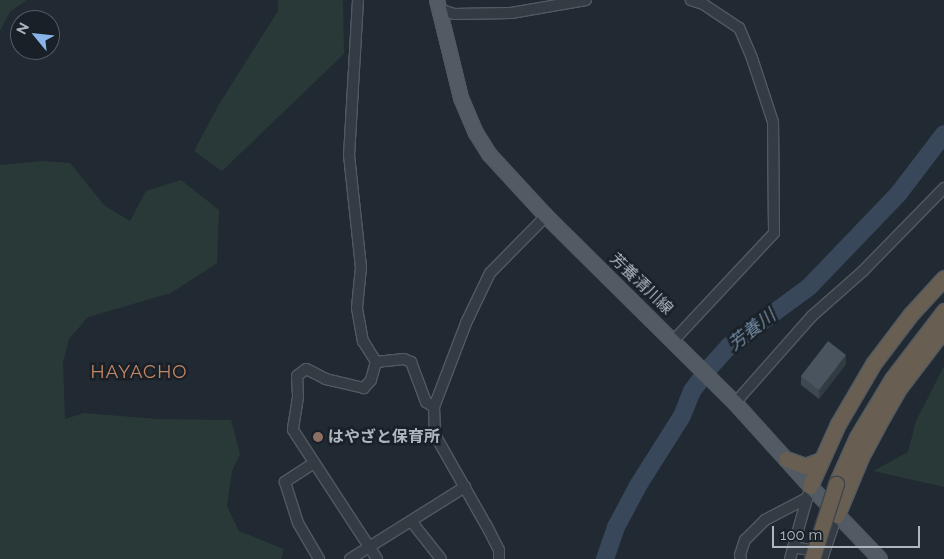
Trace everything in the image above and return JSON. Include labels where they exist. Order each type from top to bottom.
[{"type":"highway","points":[[808,492],[838,424],[873,364],[911,314],[944,278]]},
{"type":"highway","points":[[812,559],[836,484],[857,437],[892,379],[944,312]]},
{"type":"highway","points":[[837,515],[861,457],[883,416],[900,387],[944,329]]},
{"type":"highway","points":[[786,459],[805,466],[821,460]]},
{"type":"main road","name":"芳養清川線","points":[[438,5],[461,98],[476,133],[489,154],[546,216],[733,400],[786,459],[808,492],[837,515],[880,559]]},
{"type":"street","points":[[358,0],[349,155],[361,267],[357,308],[363,341],[376,362],[371,380],[364,388],[326,379],[306,369],[297,376],[298,397],[293,430],[377,559]]},
{"type":"street","points":[[438,5],[454,14],[511,13],[586,0]]},
{"type":"street","points":[[677,344],[774,233],[773,122],[752,58],[739,28],[704,4],[691,0]]},
{"type":"street","points":[[733,400],[812,316],[863,271],[944,188]]},
{"type":"street","points":[[499,559],[499,550],[435,435],[434,407],[466,323],[490,273],[546,216]]},
{"type":"street","points":[[376,362],[404,359],[411,362],[426,402],[434,407]]},
{"type":"street","points":[[314,463],[285,482],[298,523],[320,559]]},
{"type":"street","points":[[350,559],[465,486]]},
{"type":"street","points":[[790,559],[808,492]]},
{"type":"street","points":[[741,559],[740,555],[745,540],[765,520],[808,492]]},
{"type":"street","points":[[793,547],[810,550],[822,559],[837,515]]},
{"type":"street","points":[[411,521],[441,559]]},
{"type":"shaded area","points":[[0,0],[27,0],[10,10],[0,31]]},
{"type":"shaded area","points":[[278,0],[343,0],[344,54],[222,171],[194,151],[218,106],[278,11]]},
{"type":"shaded area","points":[[42,161],[70,163],[105,206],[130,221],[146,191],[181,180],[219,210],[217,263],[171,293],[88,317],[69,339],[63,362],[65,419],[84,413],[157,419],[231,420],[240,454],[232,471],[227,506],[239,531],[284,549],[281,559],[0,559],[0,165]]},
{"type":"shaded area","points":[[944,366],[944,487],[873,471],[908,452],[916,421]]},
{"type":"building","points":[[828,341],[846,355],[819,390],[801,376]]},
{"type":"waterway","name":"芳養川","points":[[605,559],[616,527],[639,484],[682,416],[692,391],[711,366],[729,346],[809,287],[899,193],[944,134]]},
{"type":"place","name":"はやざと保育所","points":[[318,437]]},
{"type":"district","name":"HAYACHO","points":[[139,372]]}]
